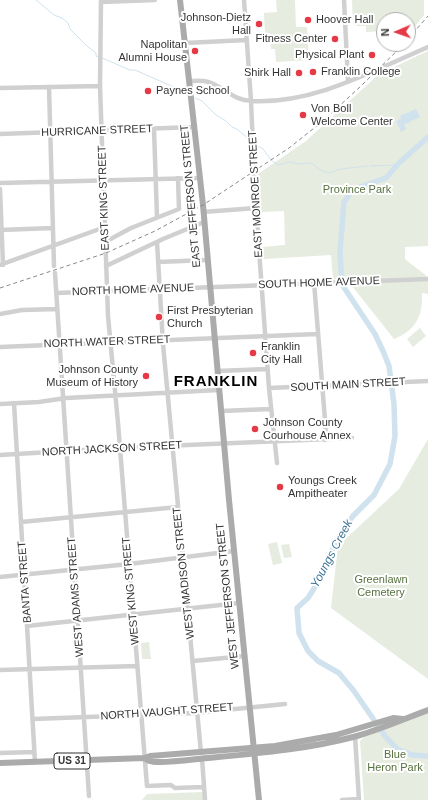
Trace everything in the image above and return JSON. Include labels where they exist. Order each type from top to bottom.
[{"type":"main road","name":"EAST JEFFERSON STREET","points":[[180,0],[200,178],[219,390]]},
{"type":"main road","name":"WEST JEFFERSON STREET","points":[[219,390],[259,800]]},
{"type":"main road","name":"US 31","points":[[0,763],[87,761],[144,758],[150,756],[201,756],[302,748],[367,730],[428,710]]},
{"type":"street","points":[[101,1],[156,0]]},
{"type":"street","name":"EAST MONROE STREET","points":[[244,0],[268,388],[277,463]]},
{"type":"street","points":[[344,0],[348,81]]},
{"type":"street","name":"EAST KING STREET","points":[[101,1],[100,86],[106,266],[110,342],[115,396]]},
{"type":"street","points":[[185,43],[247,40]]},
{"type":"street","points":[[189,81],[199,80],[208,82],[241,100],[251,101],[299,98],[348,81],[428,47]]},
{"type":"street","points":[[0,88],[100,86]]},
{"type":"street","points":[[49,88],[54,266]]},
{"type":"street","name":"HURRICANE STREET","points":[[0,134],[194,127]]},
{"type":"street","points":[[154,129],[157,217]]},
{"type":"street","points":[[106,242],[132,228],[179,209],[178,178]]},
{"type":"street","points":[[0,183],[200,178]]},
{"type":"street","points":[[0,189],[1,265],[105,228]]},
{"type":"street","points":[[203,212],[256,208]]},
{"type":"street","points":[[106,266],[204,222]]},
{"type":"street","points":[[1,230],[53,228]]},
{"type":"street","name":"WEST MADISON STREET","points":[[157,242],[162,340],[198,712],[205,800]]},
{"type":"street","points":[[158,262],[207,260]]},
{"type":"street","name":"WEST ADAMS STREET","points":[[55,274],[89,796]]},
{"type":"street","name":"SOUTH HOME AVENUE","points":[[209,286],[428,279]]},
{"type":"street","points":[[314,282],[326,436],[325,440]]},
{"type":"street","name":"NORTH HOME AVENUE","points":[[56,293],[209,286]]},
{"type":"street","points":[[0,314],[17,311],[58,309]]},
{"type":"street","name":"NORTH WATER STREET","points":[[0,347],[317,334]]},
{"type":"street","points":[[217,371],[267,369]]},
{"type":"street","name":"SOUTH MAIN STREET","points":[[268,388],[428,381]]},
{"type":"street","points":[[0,404],[63,398],[219,390]]},
{"type":"street","name":"WEST KING STREET","points":[[115,396],[147,786],[171,785],[175,788],[204,787]]},
{"type":"street","name":"BANTA STREET","points":[[14,403],[35,762]]},
{"type":"street","points":[[221,411],[271,409]]},
{"type":"street","name":"NORTH JACKSON STREET","points":[[0,455],[67,450],[352,438]]},
{"type":"street","points":[[21,522],[178,507]]},
{"type":"street","points":[[0,577],[74,568],[129,564],[234,551]]},
{"type":"street","points":[[27,626],[239,604]]},
{"type":"street","points":[[193,661],[245,656]]},
{"type":"street","points":[[0,670],[137,666]]},
{"type":"street","name":"NORTH VAUGHT STREET","points":[[33,719],[198,712],[286,704]]},
{"type":"street","points":[[342,800],[359,800],[355,733]]},
{"type":"street","points":[[0,753],[34,752]]},
{"type":"green space","points":[[276,0],[295,0],[296,27],[307,27],[309,60],[276,62],[275,49],[271,49],[270,33],[265,34],[264,13],[277,12]]},
{"type":"green space","points":[[352,0],[424,0],[424,15],[416,25],[416,12],[376,12],[376,31],[366,32],[366,26],[357,26],[353,24]]},
{"type":"green space","name":"Province Park","points":[[428,51],[428,246],[405,247],[405,259],[428,278],[428,294],[422,293],[421,309],[417,321],[413,327],[394,339],[352,286],[355,278],[333,279],[331,255],[264,259],[263,247],[285,245],[284,211],[261,212],[258,174],[306,141],[379,74]]},
{"type":"green space","points":[[420,328],[426,336],[413,347],[407,339]]},
{"type":"green space","name":"Greenlawn Cemetery","points":[[428,439],[428,679],[331,608],[338,546],[399,489]]},
{"type":"green space","points":[[277,542],[282,563],[273,565],[268,544]]},
{"type":"green space","points":[[289,544],[292,557],[284,558],[281,545]]},
{"type":"green space","points":[[149,642],[151,659],[142,659],[141,643]]},
{"type":"green space","name":"Blue Heron Park","points":[[428,713],[428,800],[364,800],[360,741],[366,735]]},
{"type":"green space","points":[[204,792],[205,800],[142,800],[147,794]]},
{"type":"water","points":[[416,109],[420,117],[407,124],[404,124],[406,129],[401,132],[396,121],[401,119],[400,116]]},
{"type":"waterway","points":[[36,0],[54,15],[62,18],[68,23],[70,29],[96,53],[96,56],[99,57]]},
{"type":"waterway","points":[[102,58],[130,70],[135,70],[186,94]]},
{"type":"waterway","points":[[195,98],[202,101],[216,115],[237,129],[251,141]]},
{"type":"waterway","name":"Youngs Creek","points":[[428,137],[399,163],[386,178],[360,187],[351,192],[344,202],[340,252],[343,286],[375,334],[389,366],[394,404],[395,436],[390,464],[374,495],[353,516],[341,533],[330,554],[325,571],[308,598],[297,608],[299,633],[308,651],[318,661],[339,673],[354,691],[385,736],[397,749],[412,755],[428,756]]},
{"type":"waterway","points":[[255,144],[263,149],[272,161],[279,165],[289,162],[300,164],[309,163],[328,173],[341,169],[367,166]]},
{"type":"waterway","points":[[370,166],[394,165],[399,163]]},
{"type":"railway","points":[[416,30],[428,16]]},
{"type":"railway","points":[[0,288],[106,253],[155,231],[203,205],[289,148],[323,121],[396,52]]},
{"type":"place","name":"Hoover Hall","points":[[308,20]]},
{"type":"place","name":"Johnson-Dietz Hall","points":[[259,24]]},
{"type":"place","name":"Fitness Center","points":[[335,39]]},
{"type":"place","name":"Napolitan Alumni House","points":[[195,51]]},
{"type":"place","name":"Physical Plant","points":[[372,55]]},
{"type":"place","name":"Franklin College","points":[[313,72]]},
{"type":"place","name":"Shirk Hall","points":[[299,73]]},
{"type":"place","name":"Paynes School","points":[[148,91]]},
{"type":"place","name":"Von Boll Welcome Center","points":[[303,115]]},
{"type":"place","name":"First Presbyterian Church","points":[[159,317]]},
{"type":"place","name":"Franklin City Hall","points":[[253,353]]},
{"type":"place","name":"Johnson County Museum of History","points":[[146,376]]},
{"type":"place","name":"Johnson County Courhouse Annex","points":[[255,429]]},
{"type":"place","name":"Youngs Creek Ampitheater","points":[[280,487]]},
{"type":"district","name":"FRANKLIN","points":[[216,382]]}]
